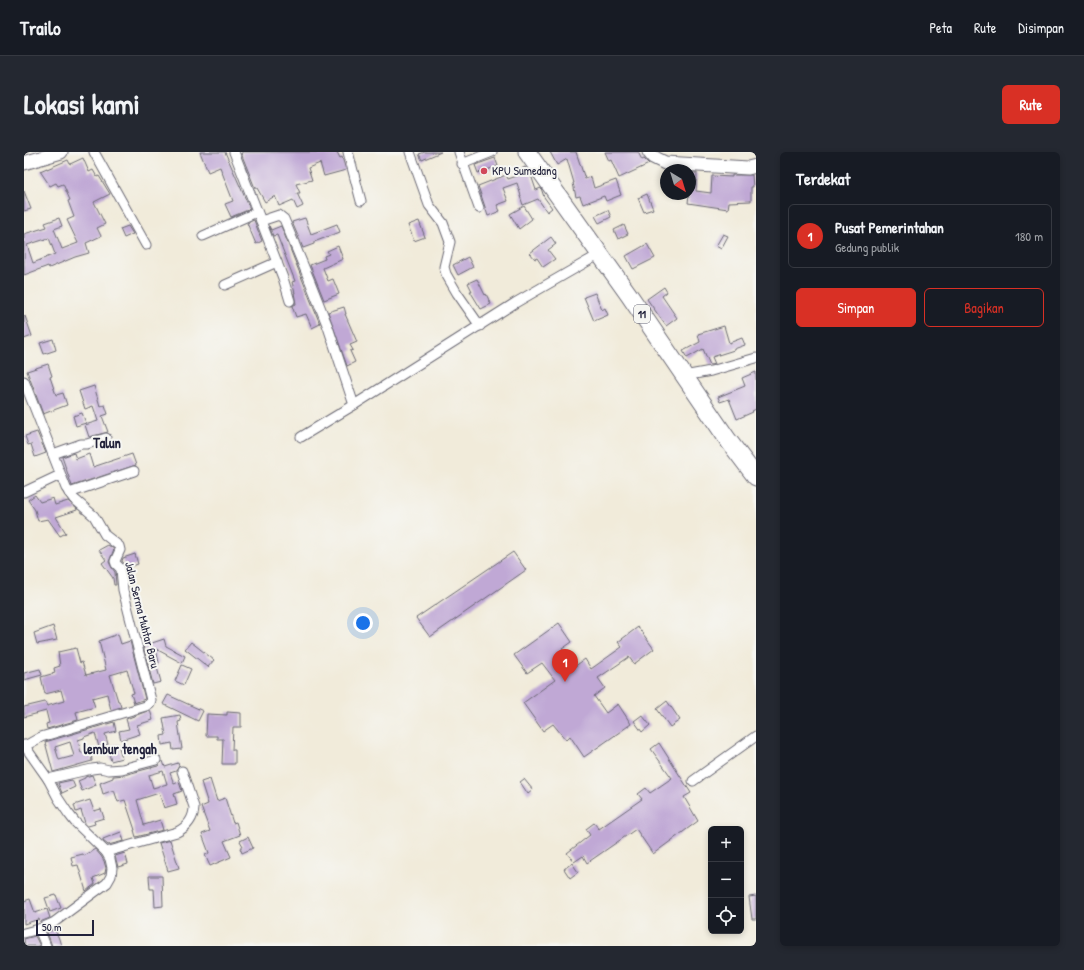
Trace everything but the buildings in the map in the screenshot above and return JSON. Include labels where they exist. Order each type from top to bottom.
[{"type":"highway","name":"11","points":[[526,152],[600,254],[728,440],[756,477]]},
{"type":"street","points":[[24,163],[61,152]]},
{"type":"street","points":[[94,152],[146,245]]},
{"type":"street","points":[[234,152],[277,262],[290,301]]},
{"type":"street","points":[[348,152],[361,201]]},
{"type":"street","points":[[410,152],[429,205],[443,224],[450,242],[444,266],[446,274],[480,326]]},
{"type":"street","points":[[459,152],[462,164],[479,208]]},
{"type":"street","points":[[462,164],[492,152]]},
{"type":"street","points":[[649,152],[653,157],[665,163],[748,168],[756,166]]},
{"type":"street","points":[[203,236],[257,212]]},
{"type":"street","points":[[261,221],[279,215],[284,218],[312,286],[354,405]]},
{"type":"street","points":[[300,437],[354,405],[515,303],[600,254]]},
{"type":"street","points":[[225,285],[277,262]]},
{"type":"street","points":[[684,376],[711,371],[756,358]]},
{"type":"street","name":"Jalan Serma Muhtar Baru","points":[[24,381],[60,475],[69,493],[94,516],[105,535],[119,546],[120,550],[116,564],[121,569],[123,590],[151,702],[146,706],[41,737],[25,745]]},
{"type":"street","points":[[53,454],[81,444],[87,444],[106,438]]},
{"type":"street","points":[[69,493],[134,471]]},
{"type":"street","points":[[24,492],[60,475]]},
{"type":"street","points":[[693,781],[756,736]]},
{"type":"street","points":[[24,933],[53,923],[107,883],[111,876],[112,868],[110,859],[106,852],[75,822],[25,745]]},
{"type":"street","points":[[48,779],[92,769],[122,769],[156,760]]},
{"type":"street","points":[[106,852],[177,832],[187,826],[194,812],[194,807],[182,771]]},
{"type":"street","points":[[39,929],[46,946]]},
{"type":"place","name":"KPU Sumedang","points":[[484,171]]},
{"type":"place","name":"Pusat Pemerintahan","points":[[565,682]]},
{"type":"district","name":"Talun","points":[[107,443]]},
{"type":"district","name":"lembur tengah","points":[[120,749]]}]
